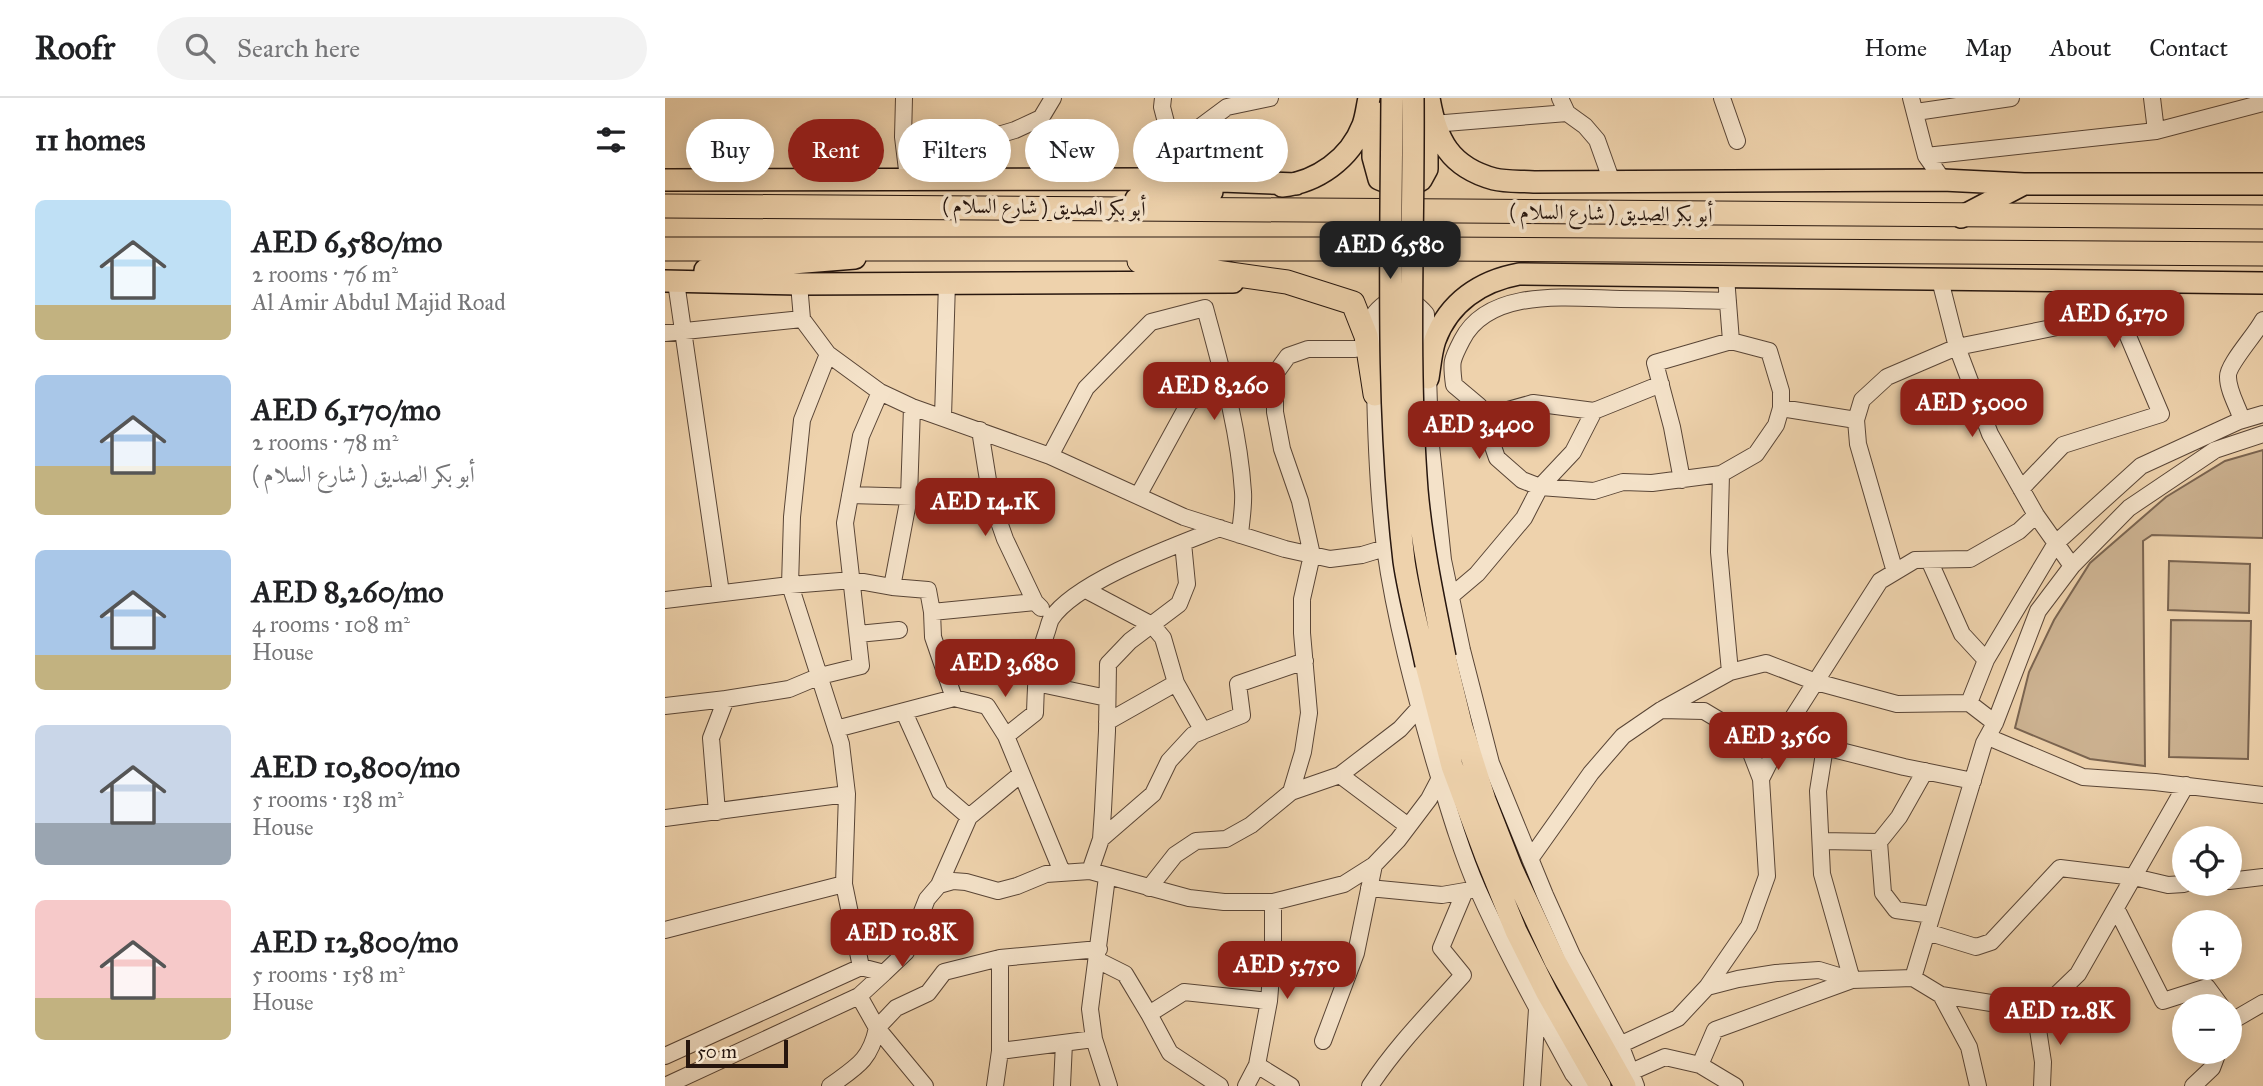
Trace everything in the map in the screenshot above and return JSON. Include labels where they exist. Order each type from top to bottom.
[{"type":"highway","name":"( شارع السلام ) أبو بكر الصديق","points":[[665,206],[2263,217]]},
{"type":"highway","name":"( شارع السلام ) أبو بكر الصديق","points":[[665,248],[2263,254]]},
{"type":"highway","points":[[1052,250],[1287,282],[1353,303],[1366,336],[1375,394]]},
{"type":"main road","points":[[1371,98],[1373,157],[1379,180],[1401,188],[1421,180],[1427,169],[1428,98]]},
{"type":"main road","points":[[1053,207],[1296,184],[1321,173],[1345,155],[1363,126],[1371,98]]},
{"type":"main road","points":[[1392,98],[1390,362],[1395,463],[1405,564],[1435,661],[1512,869],[1555,961],[1612,1048],[1622,1082]]},
{"type":"main road","points":[[1413,98],[1411,386],[1417,492],[1435,661],[1452,766],[1516,931],[1547,993],[1622,1082]]},
{"type":"main road","points":[[1428,98],[1433,124],[1445,150],[1472,170],[1496,180],[1943,180],[2024,184],[2263,184]]},
{"type":"main road","points":[[665,183],[898,174]]},
{"type":"main road","points":[[1011,176],[1133,179]]},
{"type":"main road","points":[[1238,182],[1296,184]]},
{"type":"main road","points":[[665,183],[949,206]]},
{"type":"main road","points":[[1961,217],[2024,184]]},
{"type":"main road","points":[[669,279],[953,250]]},
{"type":"main road","points":[[1994,251],[2053,280]]},
{"type":"main road","points":[[1428,379],[1435,342],[1445,318],[1462,299],[1482,285],[1519,274],[2263,282]]},
{"type":"main road","points":[[669,279],[799,284],[1287,282]]},
{"type":"street","points":[[903,119],[904,98]]},
{"type":"street","points":[[1011,131],[1041,118],[1052,98]]},
{"type":"street","points":[[1163,98],[1165,119]]},
{"type":"street","points":[[1211,119],[1227,107],[1271,98]]},
{"type":"street","points":[[1722,98],[1737,141]]},
{"type":"street","points":[[1943,180],[1926,156],[1914,105],[2011,98]]},
{"type":"street","points":[[2152,98],[2156,131]]},
{"type":"street","points":[[1926,156],[2156,131],[2263,103]]},
{"type":"street","points":[[1433,124],[1563,105],[1597,140],[1612,182]]},
{"type":"street","points":[[1725,277],[1731,341]]},
{"type":"street","points":[[669,279],[683,331],[720,593]]},
{"type":"street","points":[[1940,280],[1957,346],[1990,435],[2036,515],[2071,566]]},
{"type":"street","points":[[2021,489],[2063,445],[2161,414],[2114,303],[2118,280]]},
{"type":"street","points":[[943,417],[947,282]]},
{"type":"street","points":[[799,284],[802,319],[828,354],[880,392],[912,407],[1050,456],[1184,517],[1240,535],[1330,559],[1362,555],[1385,548]]},
{"type":"street","points":[[1583,1086],[1573,1074],[1471,890],[1419,708],[1385,548],[1375,394],[1375,313],[1384,302],[1399,298],[1416,303],[1426,314],[1430,436],[1443,560],[1462,650],[1491,763],[1612,1048],[1678,1018],[1707,987],[1749,926],[1767,876],[1761,779],[1744,735],[1704,711],[1661,710]]},
{"type":"street","points":[[1682,480],[1672,427],[1655,363],[1731,341],[1769,352],[1781,391],[1781,408],[1776,425],[1756,454],[1721,474],[1682,480],[1623,482],[1594,491],[1540,486],[1522,480],[1497,458],[1479,406],[1454,386],[1451,362],[1466,333],[1484,314],[1514,302],[1552,298],[1728,300]]},
{"type":"street","points":[[1895,572],[1858,444],[1856,420],[1862,400],[1887,377],[1957,346],[2071,324],[2114,303]]},
{"type":"street","points":[[1050,456],[1086,388],[1151,323],[1205,308],[1227,390],[1243,494],[1240,535]]},
{"type":"street","points":[[665,332],[802,319]]},
{"type":"street","points":[[2242,420],[2228,382],[2228,370],[2263,320]]},
{"type":"street","points":[[1291,792],[1303,752],[1309,713],[1301,633],[1301,598],[1312,555],[1300,501],[1282,449],[1275,412],[1275,374],[1288,356],[1308,349],[1355,349]]},
{"type":"street","points":[[828,354],[802,420],[792,517],[790,585],[841,744],[847,794],[843,884],[861,967]]},
{"type":"street","points":[[1483,417],[1533,403],[1594,411],[1661,384]]},
{"type":"street","points":[[1138,496],[1190,401],[1227,390]]},
{"type":"street","points":[[665,706],[789,689],[820,676],[861,666],[845,523],[861,436],[880,392]]},
{"type":"street","points":[[892,587],[909,497],[912,407]]},
{"type":"street","points":[[1781,408],[1856,420]]},
{"type":"street","points":[[1451,596],[1477,574],[1524,518],[1540,486],[1573,452],[1594,411]]},
{"type":"street","points":[[1969,703],[1986,660],[2056,543],[2141,466],[2242,420],[2263,414]]},
{"type":"street","points":[[980,430],[991,499],[1005,539],[1035,602],[1051,619]]},
{"type":"street","points":[[1913,978],[1973,780],[2038,611],[2071,566],[2129,508],[2215,450],[2263,434]]},
{"type":"street","points":[[1721,474],[1719,552],[1730,672]]},
{"type":"street","points":[[850,495],[991,499]]},
{"type":"street","points":[[1761,779],[1788,724],[1881,581],[1915,561],[1970,559],[2019,531],[2036,515]]},
{"type":"street","points":[[1006,736],[1035,713],[1036,671],[1051,619],[1074,597],[1110,575],[1220,528]]},
{"type":"street","points":[[1090,871],[1101,839],[1108,664],[1130,641],[1179,604],[1187,584],[1183,543]]},
{"type":"street","points":[[1929,560],[1962,634],[1986,660]]},
{"type":"street","points":[[665,600],[853,580],[928,590],[933,637],[954,698]]},
{"type":"street","points":[[1086,590],[1152,625],[1163,638],[1177,683],[1203,731]]},
{"type":"street","points":[[932,612],[1035,602]]},
{"type":"street","points":[[858,634],[899,630]]},
{"type":"street","points":[[1101,839],[1153,794],[1169,761],[1193,735],[1242,715],[1238,684],[1305,661]]},
{"type":"street","points":[[1530,859],[1591,774],[1623,736],[1661,710],[1730,672],[1766,663],[1816,682],[1897,704],[1969,703]]},
{"type":"street","points":[[1036,683],[1107,698]]},
{"type":"street","points":[[1107,723],[1177,683]]},
{"type":"street","points":[[837,729],[954,698],[987,706],[1006,736],[1062,872]]},
{"type":"street","points":[[717,812],[711,738],[726,699]]},
{"type":"street","points":[[1969,703],[1991,730],[2083,777],[2263,795]]},
{"type":"street","points":[[1149,888],[1175,855],[1196,841],[1226,839],[1251,825],[1291,792],[1340,775],[1400,729],[1419,708]]},
{"type":"street","points":[[904,712],[940,792],[969,817]]},
{"type":"street","points":[[1788,724],[1825,747],[1973,780]]},
{"type":"street","points":[[1825,747],[1818,791],[1822,874],[1852,980]]},
{"type":"street","points":[[1925,771],[1899,817],[1879,842],[1883,893],[1896,910],[1932,915]]},
{"type":"street","points":[[665,1086],[859,996],[906,952],[927,899],[939,885],[969,817],[1021,774]]},
{"type":"street","points":[[1340,775],[1408,826]]},
{"type":"street","points":[[939,885],[953,881],[966,882],[999,891],[1046,874],[1090,871],[1201,899],[1272,902],[1344,884],[1374,865],[1429,799],[1440,778]]},
{"type":"street","points":[[1700,1065],[1715,1030],[1852,980],[1913,978],[1941,995],[2035,1010],[2051,1000],[2078,974],[2186,786]]},
{"type":"street","points":[[665,818],[847,794]]},
{"type":"street","points":[[1821,841],[1879,842]]},
{"type":"street","points":[[1323,1041],[1356,953],[1374,865]]},
{"type":"street","points":[[1927,932],[1976,947],[1991,942],[2060,869],[2134,877],[2172,885]]},
{"type":"street","points":[[1107,877],[1090,1009],[1094,1039],[1109,1086]]},
{"type":"street","points":[[2242,879],[2263,877]]},
{"type":"street","points":[[665,930],[843,884]]},
{"type":"street","points":[[1369,888],[1442,895],[1471,890]]},
{"type":"street","points":[[1370,1086],[1404,1041],[1463,975],[1441,948],[1471,890]]},
{"type":"street","points":[[1246,1086],[1257,1065],[1269,1001],[1272,902]]},
{"type":"street","points":[[2116,908],[2163,1001],[2172,998]]},
{"type":"street","points":[[830,1086],[867,1058],[877,1028],[896,1008],[928,993],[944,972],[1000,957],[1098,955],[1125,974],[1170,1053],[1220,1086]]},
{"type":"street","points":[[995,1086],[1000,1051],[1000,957]]},
{"type":"street","points":[[665,1056],[861,967],[884,973]]},
{"type":"street","points":[[1707,987],[1776,973],[1819,970],[1852,980]]},
{"type":"street","points":[[2185,994],[2207,987],[2212,994]]},
{"type":"street","points":[[1149,1014],[1184,992],[1269,1001]]},
{"type":"street","points":[[1941,995],[1969,1048],[1978,1086]]},
{"type":"street","points":[[859,996],[877,1028],[925,1086]]},
{"type":"street","points":[[2242,1014],[2263,1003]]},
{"type":"street","points":[[1532,1086],[1537,1009]]},
{"type":"street","points":[[2035,1010],[2043,1062],[2042,1086]]},
{"type":"street","points":[[1000,1051],[1094,1039]]},
{"type":"street","points":[[1062,1086],[1065,1043]]},
{"type":"street","points":[[1622,1082],[1665,1057],[1700,1065],[1735,1086]]},
{"type":"street","points":[[2193,1086],[2214,1064]]},
{"type":"street","points":[[1257,1065],[1291,1086]]},
{"type":"shaded area","points":[[2263,450],[2263,538],[2152,535],[2143,541],[2145,766],[2090,759],[2015,728],[2029,672],[2054,620],[2090,563],[2166,497],[2225,461]]},
{"type":"shaded area","points":[[2169,561],[2250,564],[2249,613],[2168,610]]},
{"type":"shaded area","points":[[2171,620],[2251,621],[2248,759],[2169,757]]}]
